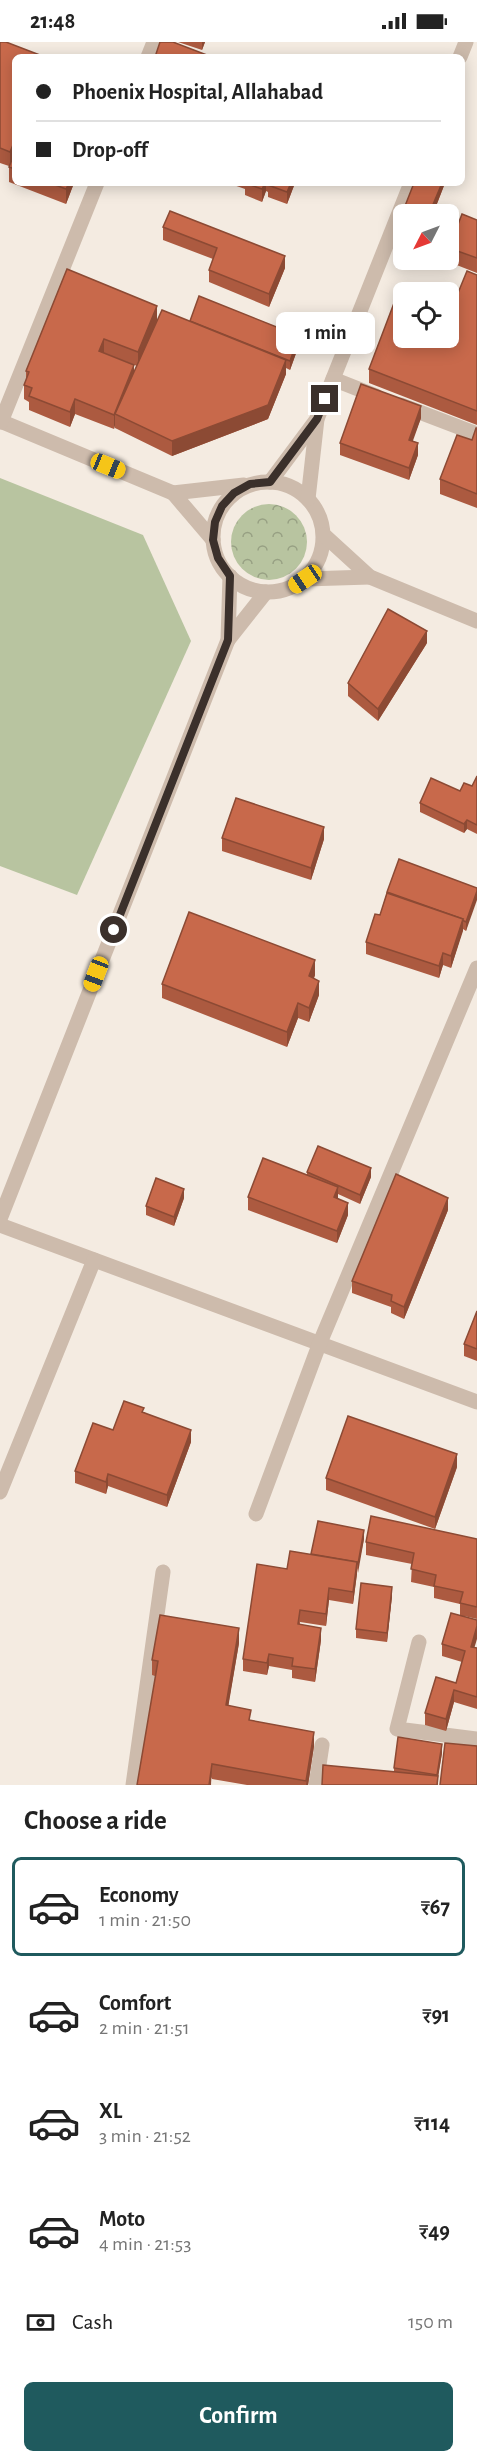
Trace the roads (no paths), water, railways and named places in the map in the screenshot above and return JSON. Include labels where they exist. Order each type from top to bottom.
[{"type":"street","points":[[96,186],[0,422],[173,492],[270,482],[284,484],[297,490],[309,499],[322,522],[324,535],[322,551],[315,566],[305,579]]},
{"type":"street","points":[[270,482],[317,419],[410,186]]},
{"type":"street","points":[[333,379],[477,434]]},
{"type":"street","points":[[309,499],[317,419]]},
{"type":"street","points":[[250,484],[234,493],[222,506],[215,522],[213,540],[218,558],[230,576],[253,590],[266,592],[280,591],[305,579],[370,578]]},
{"type":"street","points":[[173,492],[213,540]]},
{"type":"street","points":[[324,535],[370,578],[477,621]]},
{"type":"street","points":[[228,640],[230,576]]},
{"type":"street","points":[[0,1220],[228,640],[266,592]]},
{"type":"street","points":[[256,1514],[319,1345],[477,969]]},
{"type":"street","points":[[0,1225],[477,1402]]},
{"type":"street","points":[[0,1492],[94,1260]]},
{"type":"street","points":[[133,1785],[163,1572]]},
{"type":"street","points":[[420,1642],[397,1729],[477,1739]]},
{"type":"street","points":[[316,1785],[322,1745]]}]
